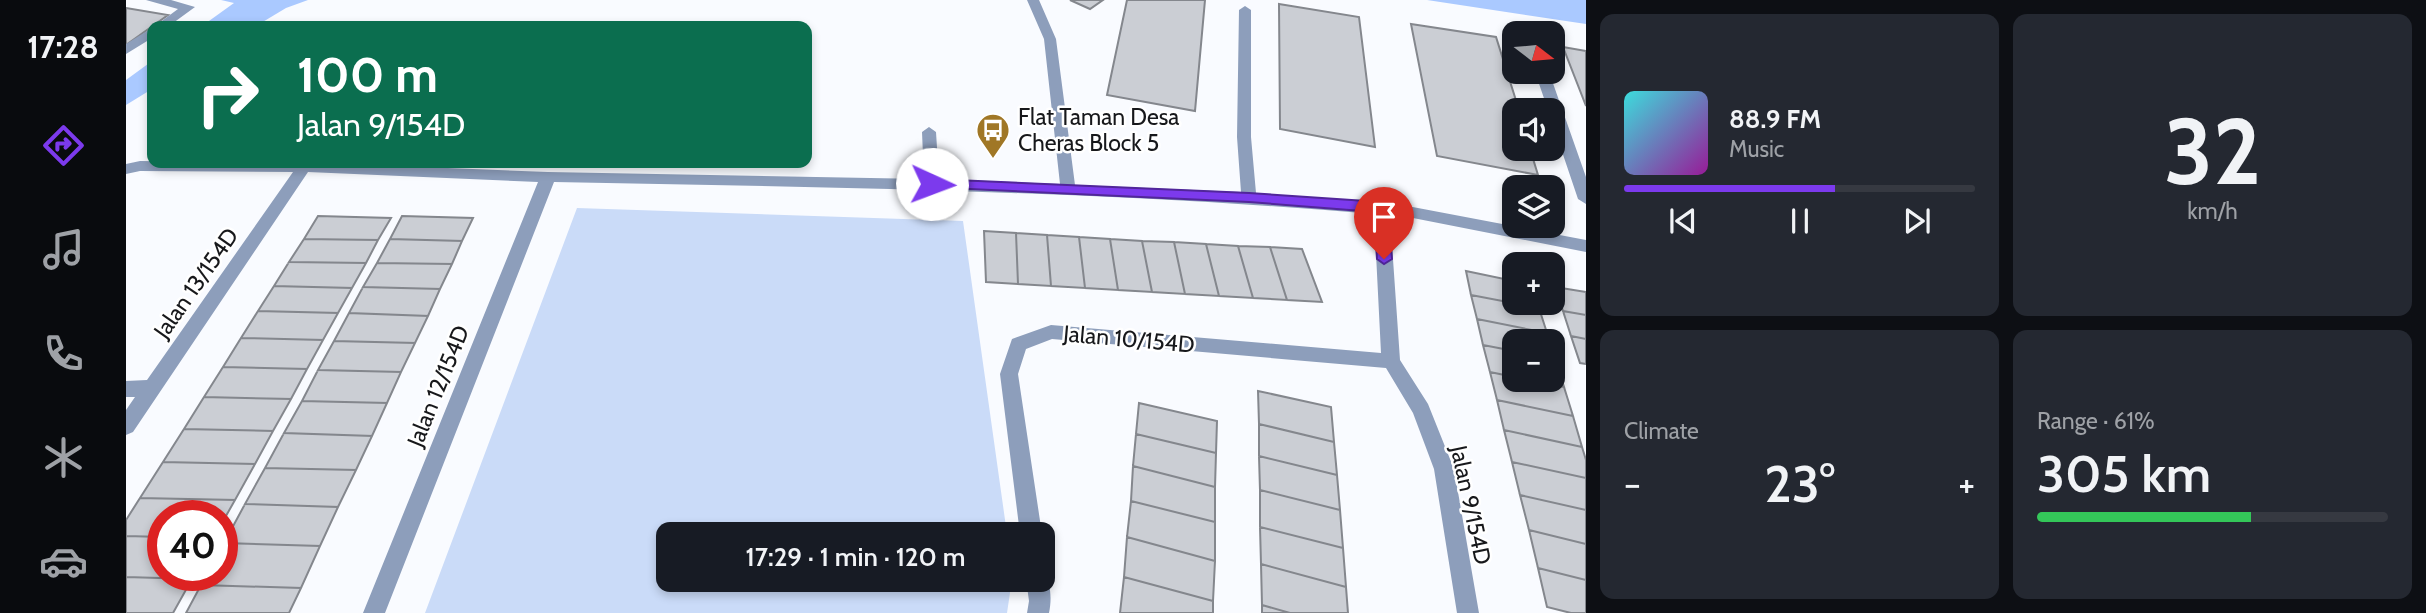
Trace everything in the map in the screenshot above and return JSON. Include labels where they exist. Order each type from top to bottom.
[{"type":"street","points":[[152,0],[189,7],[168,21]]},
{"type":"street","points":[[1033,0],[1050,39],[1068,189]]},
{"type":"street","points":[[1245,10],[1244,136],[1249,198]]},
{"type":"street","points":[[126,50],[147,35]]},
{"type":"street","points":[[1546,84],[1586,199]]},
{"type":"street","points":[[929,132],[932,184]]},
{"type":"street","points":[[126,169],[147,166]]},
{"type":"street","name":"Jalan 13/154D","points":[[126,426],[303,168]]},
{"type":"street","points":[[328,168],[548,177],[932,184],[1249,198],[1381,207],[1586,246]]},
{"type":"street","name":"Jalan 12/154D","points":[[374,613],[548,177]]},
{"type":"street","name":"Jalan 9/154D","points":[[1381,207],[1391,361],[1421,410],[1444,469],[1468,613]]},
{"type":"street","name":"Jalan 10/154D","points":[[1029,522],[1009,374],[1018,344],[1051,332],[1391,361]]},
{"type":"street","points":[[126,389],[151,388]]},
{"type":"street","points":[[1038,613],[1039,592]]},
{"type":"shaded area","points":[[221,0],[308,0],[286,8],[264,21],[209,21],[234,3]]},
{"type":"shaded area","points":[[1427,0],[1586,0],[1586,24]]},
{"type":"shaded area","points":[[147,65],[147,92],[126,105],[126,80]]},
{"type":"shaded area","points":[[577,208],[963,221],[1005,522],[656,522],[656,592],[1010,592],[1007,613],[425,613]]},
{"type":"building","points":[[1070,0],[1103,0],[1090,9]]},
{"type":"building","points":[[1127,0],[1205,0],[1195,111],[1107,95]]},
{"type":"building","points":[[1279,4],[1359,17],[1375,147],[1280,129]]},
{"type":"building","points":[[126,8],[168,15],[160,21],[147,21],[147,30],[126,45]]},
{"type":"building","points":[[1411,24],[1496,37],[1502,56],[1502,84],[1511,84],[1515,98],[1502,98],[1502,161],[1534,161],[1538,175],[1437,156]]},
{"type":"building","points":[[1565,47],[1586,51],[1586,106],[1565,52]]},
{"type":"building","points":[[318,216],[391,218],[378,240],[304,239]]},
{"type":"building","points":[[402,216],[473,218],[462,241],[390,239]]},
{"type":"building","points":[[984,231],[1016,233],[1018,284],[986,282]]},
{"type":"building","points":[[1016,233],[1047,235],[1051,286],[1018,284]]},
{"type":"building","points":[[1047,235],[1079,237],[1085,288],[1051,286]]},
{"type":"building","points":[[1079,237],[1110,239],[1118,290],[1085,288]]},
{"type":"building","points":[[304,239],[378,240],[366,263],[289,262]]},
{"type":"building","points":[[390,239],[462,241],[452,264],[377,263]]},
{"type":"building","points":[[1110,239],[1142,241],[1152,292],[1118,290]]},
{"type":"building","points":[[1142,241],[1174,242],[1185,294],[1152,292]]},
{"type":"building","points":[[1174,242],[1206,244],[1219,296],[1185,294]]},
{"type":"building","points":[[1206,244],[1238,246],[1253,298],[1219,296]]},
{"type":"building","points":[[1238,246],[1270,247],[1287,300],[1253,298]]},
{"type":"building","points":[[1270,247],[1302,249],[1322,302],[1287,300]]},
{"type":"building","points":[[289,262],[366,263],[352,288],[274,286]]},
{"type":"building","points":[[377,263],[452,264],[440,289],[363,287]]},
{"type":"building","points":[[1466,271],[1502,278],[1502,301],[1471,295]]},
{"type":"building","points":[[274,286],[352,288],[338,313],[258,311]]},
{"type":"building","points":[[363,287],[440,289],[428,316],[349,313]]},
{"type":"building","points":[[1565,289],[1586,292],[1586,315],[1565,311]]},
{"type":"building","points":[[1471,295],[1502,301],[1502,315],[1541,315],[1546,329],[1527,329],[1477,319]]},
{"type":"building","points":[[258,311],[338,313],[323,340],[241,338]]},
{"type":"building","points":[[1565,311],[1586,315],[1586,339],[1571,336]]},
{"type":"building","points":[[349,313],[428,316],[415,343],[334,341]]},
{"type":"building","points":[[1477,319],[1527,329],[1502,329],[1502,349],[1483,345]]},
{"type":"building","points":[[1571,336],[1586,339],[1586,364],[1580,363]]},
{"type":"building","points":[[241,338],[323,340],[307,369],[223,367]]},
{"type":"building","points":[[334,341],[415,343],[401,372],[318,370]]},
{"type":"building","points":[[1483,345],[1502,349],[1502,374],[1490,372]]},
{"type":"building","points":[[223,367],[307,369],[291,399],[204,397]]},
{"type":"building","points":[[318,370],[401,372],[387,403],[302,401]]},
{"type":"building","points":[[1490,372],[1502,374],[1502,392],[1565,390],[1573,416],[1497,400]]},
{"type":"building","points":[[1258,391],[1331,407],[1334,442],[1259,424]]},
{"type":"building","points":[[204,397],[291,399],[273,431],[184,429]]},
{"type":"building","points":[[1497,400],[1573,416],[1582,447],[1504,430]]},
{"type":"building","points":[[302,401],[387,403],[372,436],[284,433]]},
{"type":"building","points":[[1139,403],[1217,421],[1216,453],[1136,434]]},
{"type":"building","points":[[1259,424],[1334,442],[1337,475],[1259,456]]},
{"type":"building","points":[[184,429],[273,431],[255,464],[163,462]]},
{"type":"building","points":[[1504,430],[1582,447],[1586,460],[1586,478],[1512,462]]},
{"type":"building","points":[[284,433],[372,436],[356,470],[265,468]]},
{"type":"building","points":[[1136,434],[1216,453],[1215,487],[1133,466]]},
{"type":"building","points":[[1259,456],[1337,475],[1340,510],[1260,490]]},
{"type":"building","points":[[163,462],[255,464],[235,500],[140,498]]},
{"type":"building","points":[[1512,462],[1586,478],[1586,510],[1520,495]]},
{"type":"building","points":[[1133,466],[1215,487],[1215,522],[1131,501]]},
{"type":"building","points":[[265,468],[356,470],[338,507],[245,504]]},
{"type":"building","points":[[1260,490],[1340,510],[1343,548],[1260,527]]},
{"type":"building","points":[[1520,495],[1586,510],[1586,544],[1529,530]]},
{"type":"building","points":[[140,498],[235,500],[147,500],[147,537],[126,536],[126,520]]},
{"type":"building","points":[[1131,501],[1215,522],[1215,561],[1127,537]]},
{"type":"building","points":[[245,504],[338,507],[320,546],[238,543],[238,517]]},
{"type":"building","points":[[1260,527],[1343,548],[1346,587],[1261,564]]},
{"type":"building","points":[[1529,530],[1586,544],[1586,580],[1538,568]]},
{"type":"building","points":[[126,536],[147,537],[147,578],[126,577]]},
{"type":"building","points":[[1127,537],[1215,561],[1213,601],[1124,577]]},
{"type":"building","points":[[238,543],[320,546],[301,588],[238,586]]},
{"type":"building","points":[[1261,564],[1346,587],[1348,613],[1290,613],[1262,605]]},
{"type":"building","points":[[1538,568],[1586,580],[1586,613],[1571,613],[1547,607]]},
{"type":"building","points":[[126,577],[147,578],[147,591],[185,591],[173,613],[126,613]]},
{"type":"building","points":[[1124,577],[1213,601],[1213,613],[1120,613]]},
{"type":"building","points":[[238,586],[301,588],[289,613],[186,613],[198,591],[238,591]]},
{"type":"building","points":[[1262,605],[1290,613],[1262,613]]},
{"type":"place","name":"Flat Taman Desa Cheras Block 5","points":[[993,160]]},
{"type":"route","points":[[932,184],[1249,198],[1381,207],[1384,259]]}]
